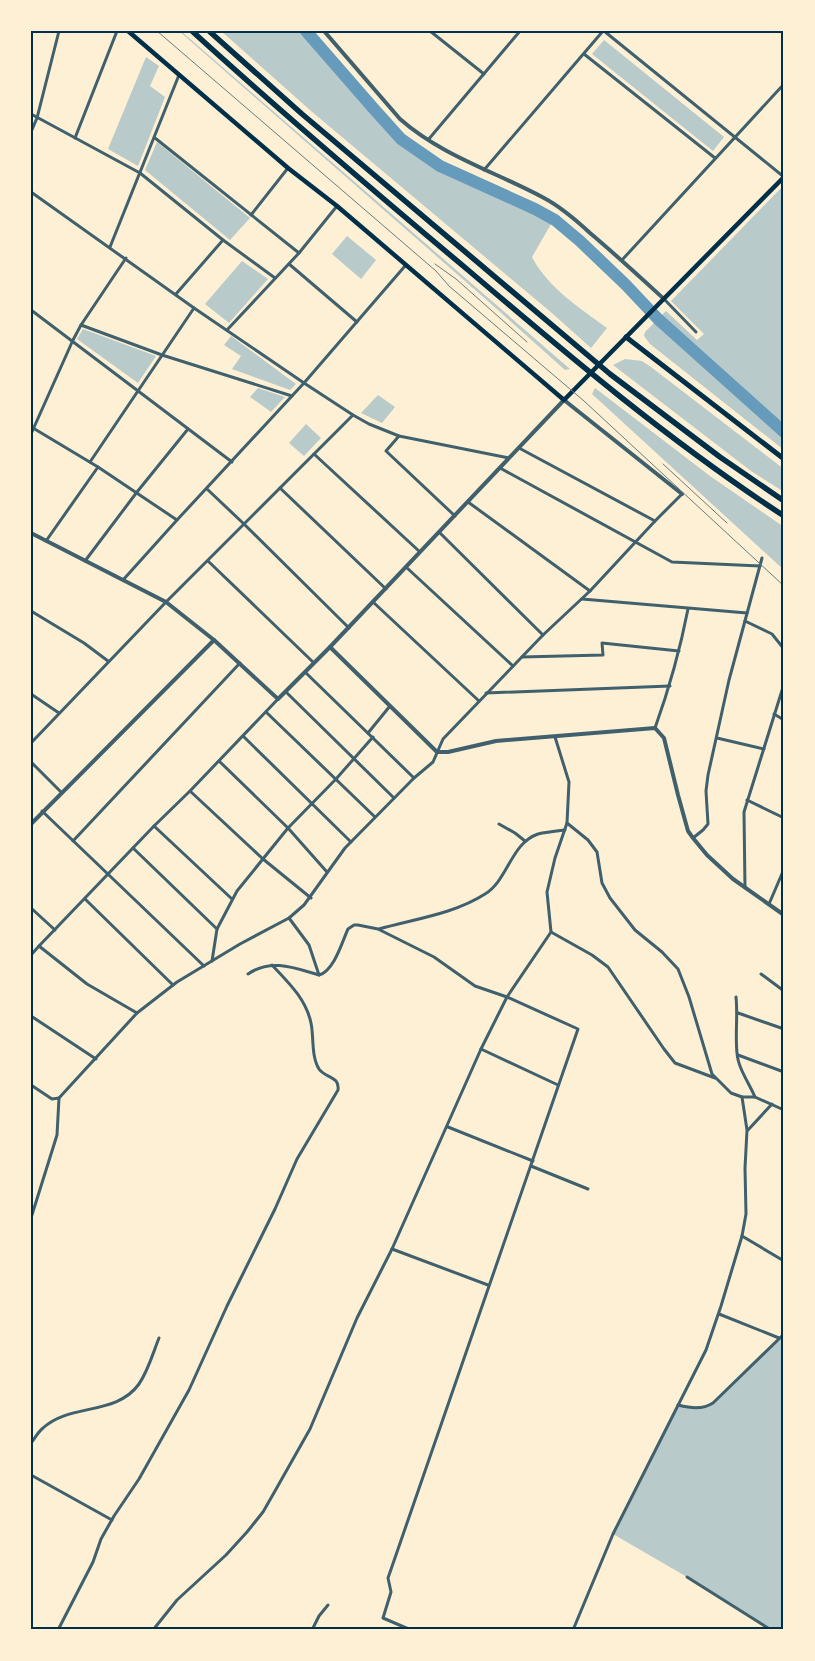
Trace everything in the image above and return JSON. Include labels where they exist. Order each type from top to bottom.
[{"type":"highway","points":[[192,31],[334,158],[603,384],[714,468],[784,516]]},
{"type":"highway","points":[[209,31],[302,114],[610,374],[720,457],[784,501]]},
{"type":"main road","points":[[128,31],[564,400],[784,177]]},
{"type":"main road","points":[[626,337],[784,459]]},
{"type":"street","points":[[31,132],[37,118],[59,31]]},
{"type":"street","points":[[75,138],[117,31]]},
{"type":"street","points":[[324,31],[400,119],[413,130],[455,156],[552,203],[578,222],[622,260],[696,332]]},
{"type":"street","points":[[430,31],[484,74]]},
{"type":"street","points":[[428,140],[520,31]]},
{"type":"street","points":[[484,170],[604,31],[784,177]]},
{"type":"street","points":[[584,54],[716,158]]},
{"type":"street","points":[[110,247],[179,75]]},
{"type":"street","points":[[622,260],[784,84]]},
{"type":"street","points":[[31,114],[140,173],[223,240],[275,278]]},
{"type":"street","points":[[155,138],[299,253]]},
{"type":"street","points":[[251,215],[288,168]]},
{"type":"street","points":[[31,192],[194,308],[304,384],[353,415],[399,436],[510,458]]},
{"type":"street","points":[[228,330],[299,253],[337,206]]},
{"type":"street","points":[[176,294],[223,240]]},
{"type":"street","points":[[31,434],[81,325],[126,258]]},
{"type":"street","points":[[289,264],[357,322]]},
{"type":"street","points":[[123,580],[304,384],[405,266]]},
{"type":"street","points":[[90,462],[194,308]]},
{"type":"street","points":[[31,310],[232,462]]},
{"type":"street","points":[[81,325],[162,355],[292,396]]},
{"type":"street","points":[[31,955],[154,826],[349,628],[564,400],[682,494],[590,591],[486,693],[444,739],[433,762],[414,778],[351,842],[327,872],[311,898],[289,918],[173,985],[136,1013],[59,1098],[52,1099],[31,1085]]},
{"type":"street","points":[[31,743],[108,661],[353,415]]},
{"type":"street","points":[[33,428],[98,467],[177,520]]},
{"type":"street","points":[[85,562],[137,492],[188,429]]},
{"type":"street","points":[[399,436],[386,451],[455,516]]},
{"type":"street","points":[[519,448],[655,521]]},
{"type":"street","points":[[314,454],[420,552]]},
{"type":"street","points":[[46,541],[98,467]]},
{"type":"street","points":[[500,468],[672,562],[760,566]]},
{"type":"street","points":[[280,488],[386,588]]},
{"type":"street","points":[[207,489],[349,628]]},
{"type":"street","points":[[468,502],[590,591]]},
{"type":"street","points":[[439,532],[543,635]]},
{"type":"street","points":[[31,533],[166,602],[214,640],[278,699]]},
{"type":"street","points":[[693,838],[708,824],[706,784],[729,680],[762,558]]},
{"type":"street","points":[[208,561],[314,663]]},
{"type":"street","points":[[406,567],[513,666]]},
{"type":"street","points":[[581,599],[747,613]]},
{"type":"street","points":[[373,602],[479,701]]},
{"type":"street","points":[[655,728],[670,686],[688,609]]},
{"type":"street","points":[[31,611],[84,642],[108,661]]},
{"type":"street","points":[[745,621],[772,634],[784,649]]},
{"type":"street","points":[[31,824],[214,640]]},
{"type":"street","points":[[521,657],[603,654],[602,643],[679,652]]},
{"type":"street","points":[[330,647],[437,752],[448,752],[496,741],[655,728]]},
{"type":"street","points":[[73,841],[240,663]]},
{"type":"street","points":[[305,672],[414,778]]},
{"type":"street","points":[[745,888],[743,819],[747,800],[784,684]]},
{"type":"street","points":[[486,693],[670,686]]},
{"type":"street","points":[[286,692],[394,798]]},
{"type":"street","points":[[31,694],[59,713]]},
{"type":"street","points":[[368,732],[390,706]]},
{"type":"street","points":[[266,712],[375,817]]},
{"type":"street","points":[[774,714],[784,720]]},
{"type":"street","points":[[655,728],[664,738],[688,831],[706,855],[745,888],[784,914]]},
{"type":"street","points":[[242,736],[351,842]]},
{"type":"street","points":[[212,961],[216,929],[232,899],[288,828],[336,779],[373,737]]},
{"type":"street","points":[[153,1630],[177,1600],[226,1555],[266,1507],[310,1429],[357,1318],[392,1249],[507,997],[551,932],[547,892],[555,858],[567,823],[569,782],[555,737]]},
{"type":"street","points":[[717,738],[764,749]]},
{"type":"street","points":[[219,761],[288,828],[327,872]]},
{"type":"street","points":[[31,762],[61,792]]},
{"type":"street","points":[[190,791],[263,859],[311,898]]},
{"type":"street","points":[[747,800],[784,818]]},
{"type":"street","points":[[42,811],[204,966]]},
{"type":"street","points":[[567,823],[588,840],[598,852],[602,883],[610,898],[635,930],[662,952],[678,969],[690,997],[712,1074],[715,1078],[727,1090],[742,1097],[755,1097],[784,1110]]},
{"type":"street","points":[[499,824],[526,841]]},
{"type":"street","points":[[154,826],[232,899]]},
{"type":"street","points":[[378,929],[460,908],[487,893],[500,879],[526,841],[538,834],[565,830]]},
{"type":"street","points":[[133,848],[216,929]]},
{"type":"street","points":[[768,905],[784,869]]},
{"type":"street","points":[[84,899],[173,985]]},
{"type":"street","points":[[31,908],[55,930]]},
{"type":"street","points":[[289,918],[309,946],[319,975]]},
{"type":"street","points":[[248,974],[261,967],[272,965],[281,965],[319,975],[323,974],[329,968],[351,927],[358,925],[378,929],[434,957],[468,982],[507,997],[578,1029],[388,1578],[391,1592],[383,1618],[411,1630]]},
{"type":"street","points":[[551,932],[592,954],[608,967],[675,1063],[715,1078]]},
{"type":"street","points":[[39,946],[87,984],[136,1013]]},
{"type":"street","points":[[58,1630],[112,1520],[139,1479],[188,1390],[275,1210],[297,1159],[338,1090],[336,1080],[320,1071],[318,1066],[314,1052],[311,1022],[303,1002],[272,965]]},
{"type":"street","points":[[761,974],[784,991]]},
{"type":"street","points":[[736,997],[738,1013],[737,1055],[755,1097]]},
{"type":"street","points":[[738,1013],[784,1029]]},
{"type":"street","points":[[31,1016],[96,1059]]},
{"type":"street","points":[[482,1049],[558,1085]]},
{"type":"street","points":[[737,1055],[784,1072]]},
{"type":"street","points":[[579,1630],[574,1629],[613,1534],[706,1350],[719,1314],[742,1236],[746,1214],[745,1168],[747,1130],[742,1097]]},
{"type":"street","points":[[31,1218],[57,1134],[59,1098]]},
{"type":"street","points":[[747,1130],[772,1104]]},
{"type":"street","points":[[448,1127],[533,1161]]},
{"type":"street","points":[[531,1166],[588,1188]]},
{"type":"street","points":[[742,1236],[784,1261]]},
{"type":"street","points":[[392,1249],[488,1285]]},
{"type":"street","points":[[719,1314],[779,1338]]},
{"type":"street","points":[[678,1406],[703,1408],[713,1403],[784,1334]]},
{"type":"street","points":[[31,1443],[45,1426],[65,1416],[101,1407],[126,1397],[140,1381],[159,1338]]},
{"type":"street","points":[[31,1475],[112,1520]]},
{"type":"street","points":[[687,1577],[771,1630]]},
{"type":"street","points":[[312,1630],[323,1610],[328,1605]]},
{"type":"shaded area","points":[[179,31],[181,31],[570,369],[565,370]]},
{"type":"shaded area","points":[[221,31],[300,31],[395,138],[414,154],[449,176],[514,204],[551,224],[532,257],[556,288],[607,328],[591,348],[311,111]]},
{"type":"shaded area","points":[[604,40],[724,137],[713,151],[592,54]]},
{"type":"shaded area","points":[[146,57],[159,66],[150,86],[165,97],[138,166],[108,149]]},
{"type":"shaded area","points":[[157,142],[250,218],[230,240],[145,170]]},
{"type":"shaded area","points":[[784,185],[784,450],[650,344],[644,336],[645,332],[666,311],[697,340],[704,334],[671,301]]},
{"type":"shaded area","points":[[347,236],[376,260],[361,279],[332,254]]},
{"type":"shaded area","points":[[242,261],[268,279],[229,323],[205,304]]},
{"type":"shaded area","points":[[83,329],[156,356],[138,383],[77,339]]},
{"type":"shaded area","points":[[231,336],[296,384],[290,390],[232,369],[241,356],[224,345]]},
{"type":"shaded area","points":[[625,359],[642,361],[651,367],[784,469],[784,492],[751,471],[613,365]]},
{"type":"shaded area","points":[[258,388],[285,397],[271,412],[250,397]]},
{"type":"shaded area","points":[[595,388],[710,476],[784,527],[784,570],[592,394]]},
{"type":"shaded area","points":[[378,395],[395,407],[382,423],[361,413]]},
{"type":"shaded area","points":[[306,424],[321,438],[304,456],[289,443]]},
{"type":"shaded area","points":[[784,1334],[784,1630],[771,1630],[687,1577],[613,1534],[678,1405],[686,1407],[708,1406]]},
{"type":"waterway","points":[[306,31],[401,139],[440,166],[555,220],[626,285],[658,319],[784,432]]},
{"type":"tram line","points":[[157,31],[584,401],[784,586]]},
{"type":"tram line","points":[[435,264],[456,279],[527,342]]},
{"type":"tram line","points":[[663,464],[727,523]]}]
